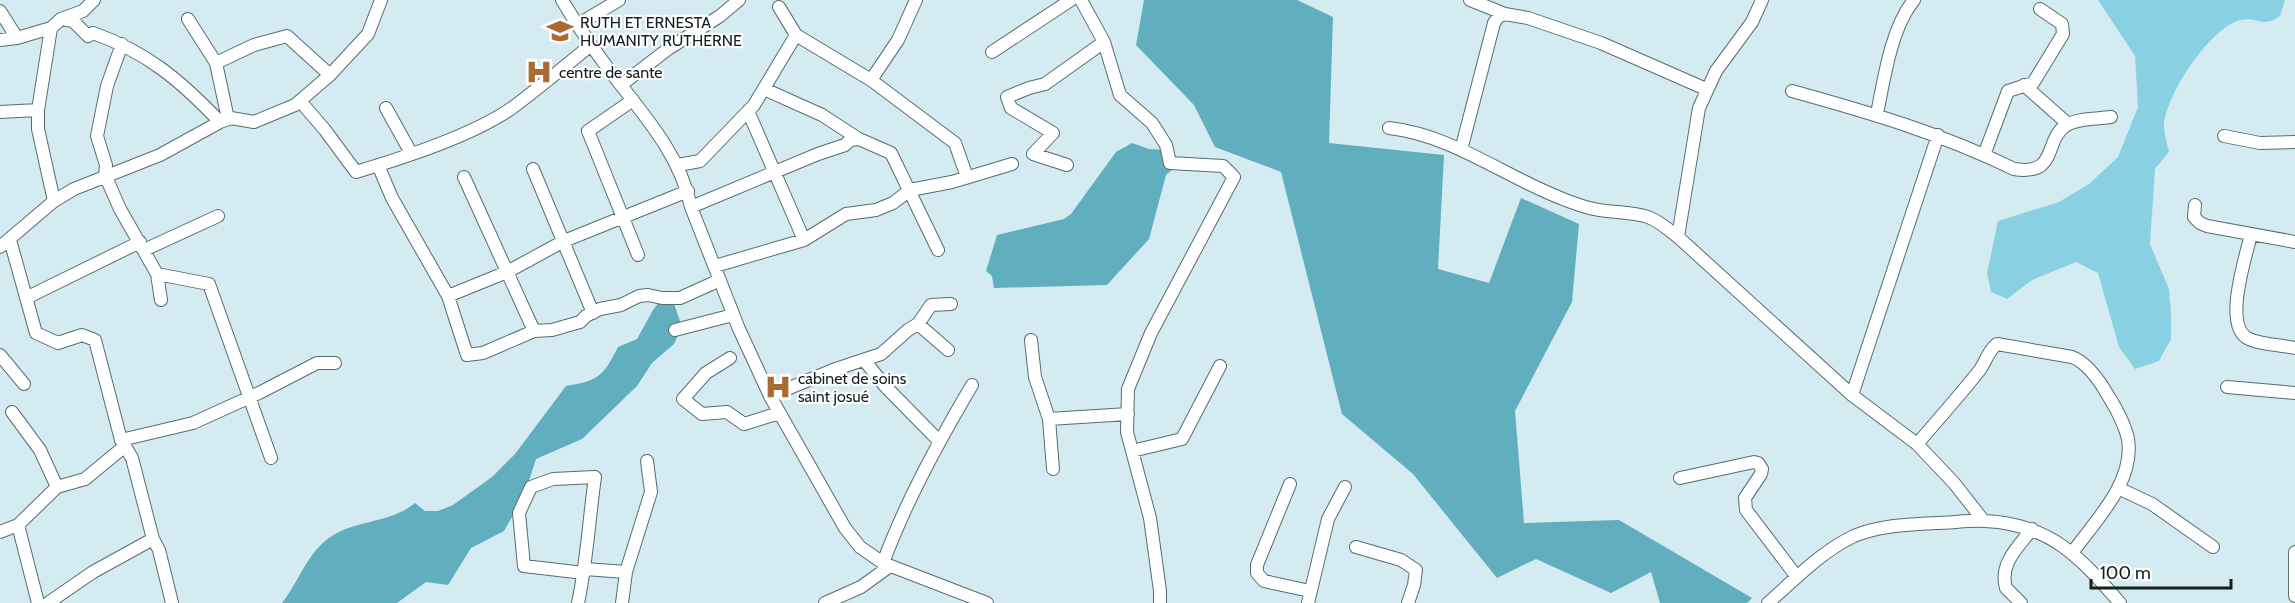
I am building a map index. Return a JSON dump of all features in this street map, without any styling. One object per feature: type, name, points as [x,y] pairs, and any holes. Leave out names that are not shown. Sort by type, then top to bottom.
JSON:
[{"type":"street","points":[[0,40],[17,38],[51,28],[61,18],[83,11],[94,0]]},
{"type":"street","points":[[172,603],[159,550],[153,539],[132,458],[123,443],[95,340],[82,335],[58,343],[36,333],[26,298],[5,244],[54,201],[105,175],[160,154],[224,120],[254,122],[300,102],[330,75],[368,34],[381,0]]},
{"type":"street","points":[[562,0],[591,45],[678,165],[688,191],[691,207],[720,280],[770,396],[845,528],[860,548],[886,565],[962,599],[987,603]]},
{"type":"street","points":[[577,25],[619,0]]},
{"type":"street","points":[[621,85],[668,49],[720,16],[739,0]]},
{"type":"street","points":[[871,80],[898,40],[916,0]]},
{"type":"street","points":[[992,52],[1071,0]]},
{"type":"street","points":[[1081,0],[1104,42],[1120,95],[1152,123],[1166,145],[1170,163],[1222,166],[1234,177],[1151,333],[1128,389],[1127,432],[1150,518],[1160,603]]},
{"type":"street","points":[[1470,0],[1505,14],[1528,18],[1601,43],[1706,89]]},
{"type":"street","points":[[1678,237],[1699,108],[1706,89],[1726,55],[1756,16],[1762,0]]},
{"type":"street","points":[[1876,114],[1899,28],[1914,0]]},
{"type":"street","points":[[779,7],[796,34],[871,80],[955,142],[967,177]]},
{"type":"street","points":[[1984,155],[2008,91],[2033,84],[2064,30],[2062,24],[2040,9]]},
{"type":"street","points":[[0,11],[17,38]]},
{"type":"street","points":[[1461,150],[1494,23],[1498,17],[1505,14]]},
{"type":"street","points":[[61,18],[73,21],[88,36],[93,33],[122,44],[164,70],[224,120]]},
{"type":"street","points":[[188,19],[216,63],[224,120]]},
{"type":"street","points":[[51,28],[38,110],[39,138],[54,201]]},
{"type":"street","points":[[678,165],[699,161],[716,147],[724,134],[748,111],[764,89],[796,34]]},
{"type":"street","points":[[216,63],[254,45],[287,36],[330,75]]},
{"type":"street","points":[[1067,165],[1033,154],[1053,133],[1011,108],[1007,97],[1045,84],[1104,42]]},
{"type":"street","points":[[122,44],[107,86],[97,136],[106,165],[105,175],[120,208],[157,274],[161,300]]},
{"type":"street","points":[[300,102],[326,130],[349,166],[356,172],[461,135],[512,108],[591,45]]},
{"type":"street","points":[[2024,85],[2068,124]]},
{"type":"street","points":[[764,89],[822,115],[859,139],[891,153],[938,250]]},
{"type":"street","points":[[1792,91],[1876,114],[1938,135],[2014,170],[2025,171],[2034,169],[2044,162],[2059,133],[2068,124],[2111,117]]},
{"type":"street","points":[[633,100],[588,131],[638,255]]},
{"type":"street","points":[[386,108],[411,153]]},
{"type":"street","points":[[0,112],[38,110]]},
{"type":"street","points":[[748,111],[804,240]]},
{"type":"street","points":[[1389,128],[1415,133],[1461,150],[1554,196],[1593,209],[1650,218],[1678,237],[1852,395],[1917,444],[1954,483],[1983,520]]},
{"type":"street","points":[[1852,395],[1938,135]]},
{"type":"street","points":[[2224,136],[2260,143],[2295,142]]},
{"type":"street","points":[[691,207],[859,139]]},
{"type":"street","points":[[715,266],[804,240],[846,214],[876,210],[893,203],[910,190],[1012,164]]},
{"type":"street","points":[[378,165],[392,198],[448,296],[467,355],[483,353],[534,331],[552,330],[580,322],[600,309],[621,305],[639,296],[680,298],[720,280]]},
{"type":"street","points":[[533,169],[593,313]]},
{"type":"street","points":[[464,177],[534,331]]},
{"type":"street","points":[[448,296],[507,272],[564,240],[688,191]]},
{"type":"street","points":[[2195,205],[2194,217],[2200,223],[2295,242]]},
{"type":"street","points":[[26,298],[142,246],[218,216]]},
{"type":"street","points":[[2251,234],[2236,302],[2236,321],[2239,331],[2251,340],[2295,348]]},
{"type":"street","points":[[157,274],[209,284],[271,458]]},
{"type":"street","points":[[770,396],[833,370],[881,354],[918,324],[931,304],[951,304]]},
{"type":"street","points":[[675,330],[734,315]]},
{"type":"street","points":[[918,324],[948,350]]},
{"type":"street","points":[[1030,340],[1035,377],[1049,419],[1053,470]]},
{"type":"street","points":[[1917,444],[1982,368],[1991,349],[1997,344],[2078,360],[2101,382],[2118,412],[2128,440],[2124,476],[2072,553]]},
{"type":"street","points":[[0,355],[24,384]]},
{"type":"street","points":[[730,358],[706,373],[683,399],[702,414],[727,412],[744,424],[779,413]]},
{"type":"street","points":[[864,360],[885,386],[939,441]]},
{"type":"street","points":[[0,532],[18,525],[57,487],[85,479],[123,443],[193,423],[317,363],[335,363]]},
{"type":"street","points":[[1132,452],[1182,439],[1220,366]]},
{"type":"street","points":[[825,603],[861,587],[886,565],[911,496],[930,463],[939,441],[972,385]]},
{"type":"street","points":[[2227,387],[2295,393]]},
{"type":"street","points":[[12,412],[40,450],[57,487]]},
{"type":"street","points":[[1049,419],[1128,414]]},
{"type":"street","points":[[622,603],[626,572],[651,492],[647,461]]},
{"type":"street","points":[[1680,478],[1758,463],[1762,469],[1761,474],[1745,498],[1746,510],[1797,577]]},
{"type":"street","points":[[578,603],[585,571],[595,477],[553,479],[531,487],[519,513],[524,566],[585,571],[626,572]]},
{"type":"street","points":[[1290,484],[1257,565],[1257,573],[1264,581],[1309,597],[1328,519],[1346,487]]},
{"type":"street","points":[[2118,488],[2152,504],[2213,547]]},
{"type":"street","points":[[1768,603],[1797,577],[1854,536],[1875,529],[1901,525],[1983,520],[2018,525],[2047,535],[2072,553],[2120,603]]},
{"type":"street","points":[[18,525],[38,603]]},
{"type":"street","points":[[2013,600],[2004,582],[2006,564],[2032,529]]},
{"type":"street","points":[[48,603],[93,572],[153,539]]},
{"type":"street","points":[[1356,547],[1401,560],[1416,570],[1408,603]]},
{"type":"street","points":[[2295,552],[2295,596]]},
{"type":"shaded area","points":[[1144,0],[1297,0],[1333,17],[1329,143],[1444,155],[1438,269],[1489,283],[1521,198],[1579,224],[1572,302],[1515,411],[1524,523],[1619,520],[1752,598],[1747,603],[1660,603],[1651,572],[1611,593],[1536,559],[1497,578],[1413,474],[1342,414],[1281,172],[1215,147],[1194,105],[1136,45]]},
{"type":"shaded area","points":[[2098,0],[2285,0],[2280,16],[2274,20],[2264,22],[2241,20],[2229,25],[2216,35],[2192,64],[2173,97],[2164,125],[2169,152],[2155,169],[2150,244],[2169,289],[2171,339],[2159,361],[2135,369],[2119,347],[2098,273],[2076,262],[2032,280],[2007,299],[1991,292],[1987,273],[1998,221],[2059,202],[2089,184],[2118,157],[2138,107],[2135,56]]},
{"type":"shaded area","points":[[1132,143],[1149,149],[1168,150],[1180,163],[1166,175],[1149,239],[1107,285],[994,288],[992,276],[986,271],[997,235],[1064,219],[1071,214],[1116,152]]},
{"type":"shaded area","points":[[662,298],[672,298],[682,327],[674,344],[652,363],[637,386],[582,439],[536,459],[524,496],[504,531],[471,548],[448,585],[426,582],[397,603],[282,603],[312,555],[327,539],[337,533],[397,514],[415,503],[425,511],[438,511],[453,505],[492,477],[515,454],[566,386],[586,382],[599,376],[618,347],[637,339]]},
{"type":"place","name":"RUTH ET ERNESTA HUMANITY RUTHERNE","points":[[560,31]]},
{"type":"place","name":"centre de sante","points":[[539,72]]},
{"type":"place","name":"cabinet de soins saint josué","points":[[778,387]]}]
